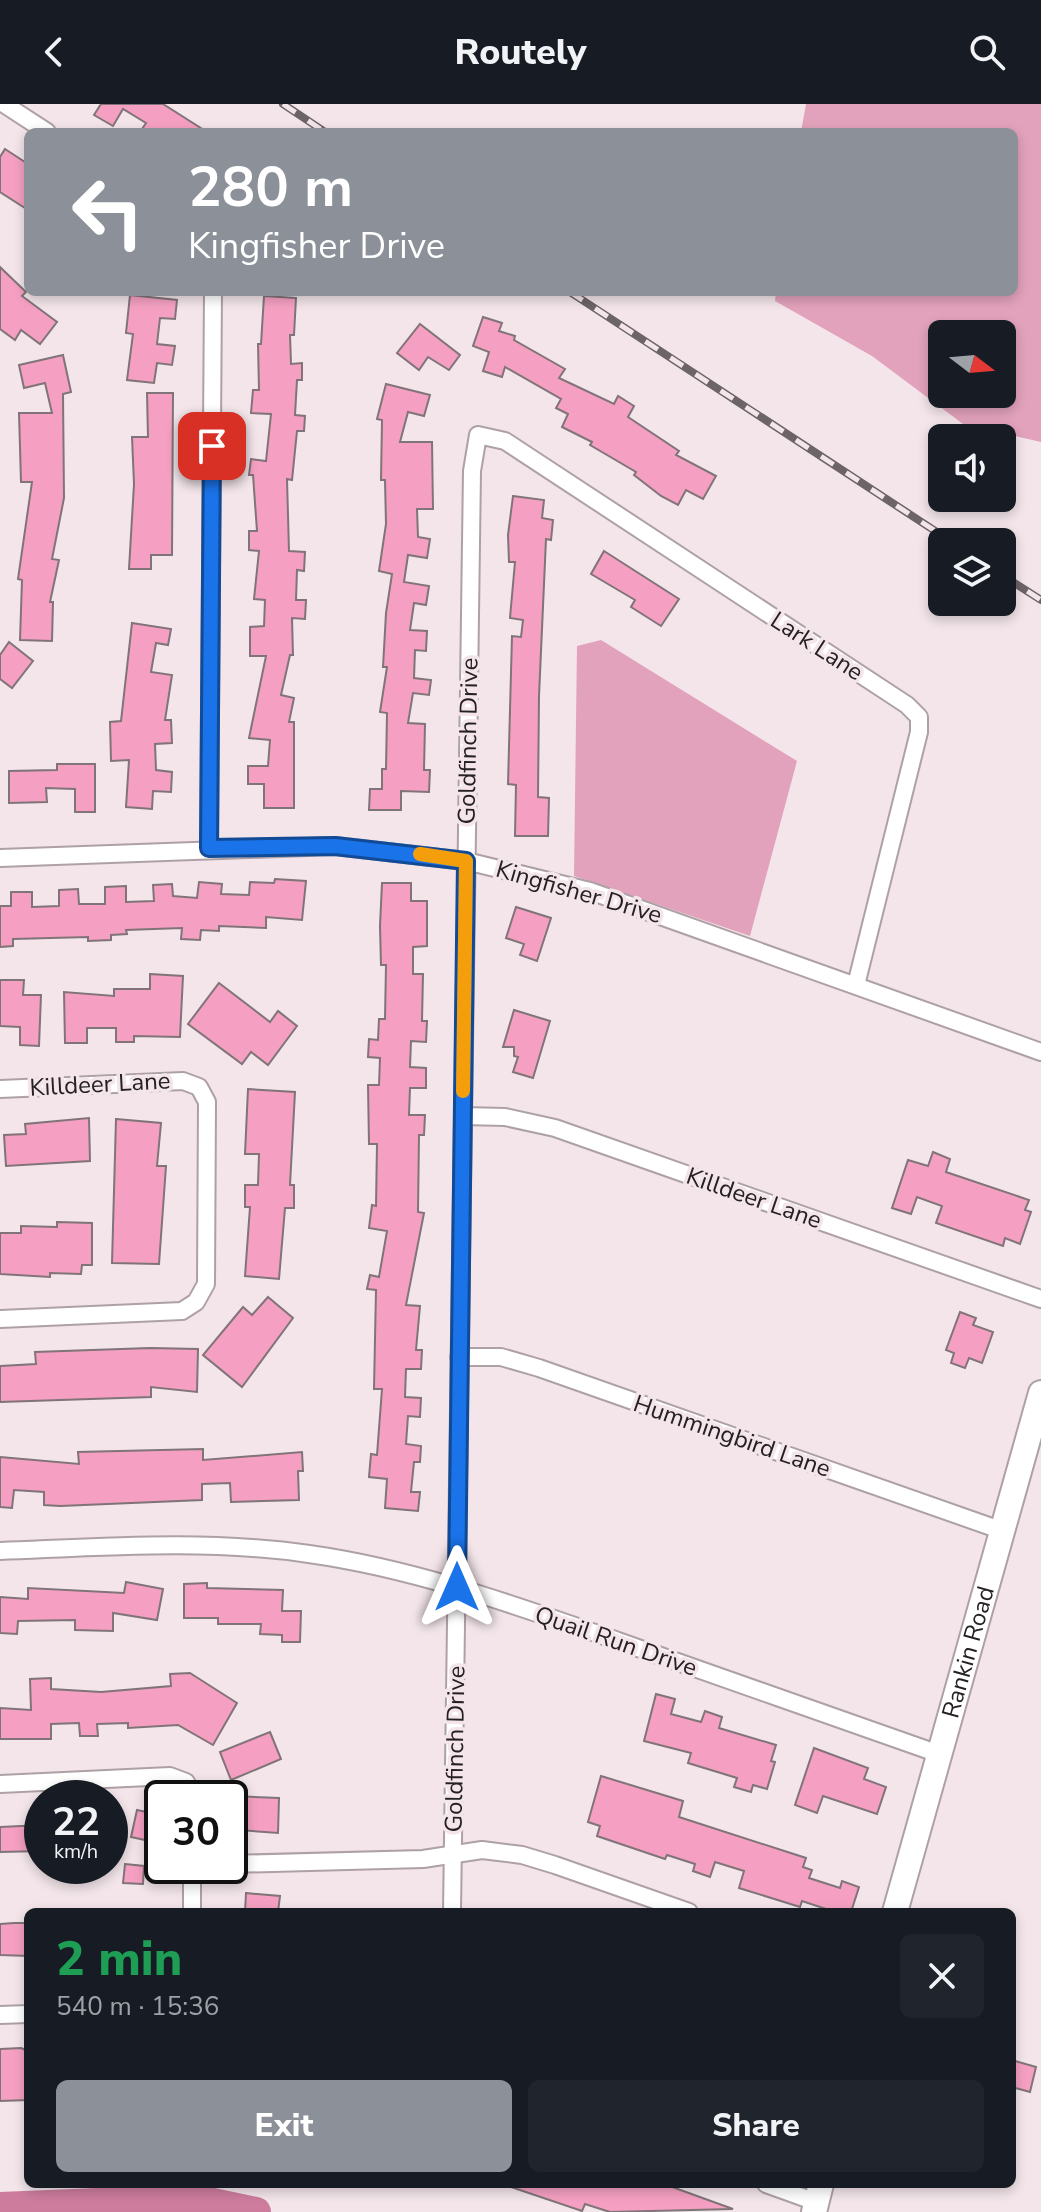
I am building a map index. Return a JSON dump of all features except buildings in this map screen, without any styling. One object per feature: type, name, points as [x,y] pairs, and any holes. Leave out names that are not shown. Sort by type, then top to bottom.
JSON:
[{"type":"street","points":[[4,104],[41,128]]},
{"type":"street","points":[[209,848],[213,296]]},
{"type":"street","name":"Goldfinch Drive","points":[[452,1908],[472,471],[478,435]]},
{"type":"street","name":"Lark Lane","points":[[478,435],[505,441],[907,705],[919,717],[919,732],[856,985]]},
{"type":"street","name":"Kingfisher Drive","points":[[0,858],[209,848],[335,846],[466,861],[590,891],[1041,1052]]},
{"type":"street","name":"Killdeer Lane","points":[[0,1089],[183,1081],[199,1087],[207,1102],[206,1284],[196,1302],[182,1311],[0,1319]]},
{"type":"street","name":"Killdeer Lane","points":[[463,1116],[505,1117],[555,1128],[1041,1299]]},
{"type":"street","name":"Hummingbird Lane","points":[[459,1357],[501,1357],[539,1368],[1003,1531]]},
{"type":"street","name":"Rankin Road","points":[[896,1908],[1041,1393]]},
{"type":"street","name":"Quail Run Drive","points":[[0,1551],[141,1545],[236,1546],[310,1554],[457,1587],[939,1754]]},
{"type":"street","points":[[0,1784],[170,1776],[181,1780]]},
{"type":"street","points":[[248,1864],[423,1859],[482,1850],[522,1855],[677,1908]]},
{"type":"street","points":[[192,1884],[192,1908]]},
{"type":"street","points":[[0,2015],[24,2014]]},
{"type":"street","points":[[780,2188],[817,2199]]},
{"type":"shaded area","points":[[806,104],[1041,104],[1041,442],[1016,436],[1016,424],[963,424],[942,408],[1016,408],[1016,320],[928,320],[928,398],[872,356],[775,301],[776,296],[1018,296],[1018,128],[802,128]]},
{"type":"shaded area","points":[[601,640],[797,761],[750,936],[574,876],[577,646]]},
{"type":"waterway","points":[[0,2207],[194,2199],[256,2212]]},
{"type":"railway","points":[[283,104],[319,128]]},
{"type":"railway","points":[[576,296],[931,528]]},
{"type":"railway","points":[[1016,584],[1041,600]]},
{"type":"slow traffic","points":[[420,854],[466,861],[463,1091]]},
{"type":"route","points":[[212,446],[209,848],[335,846],[466,861],[457,1587]]}]
